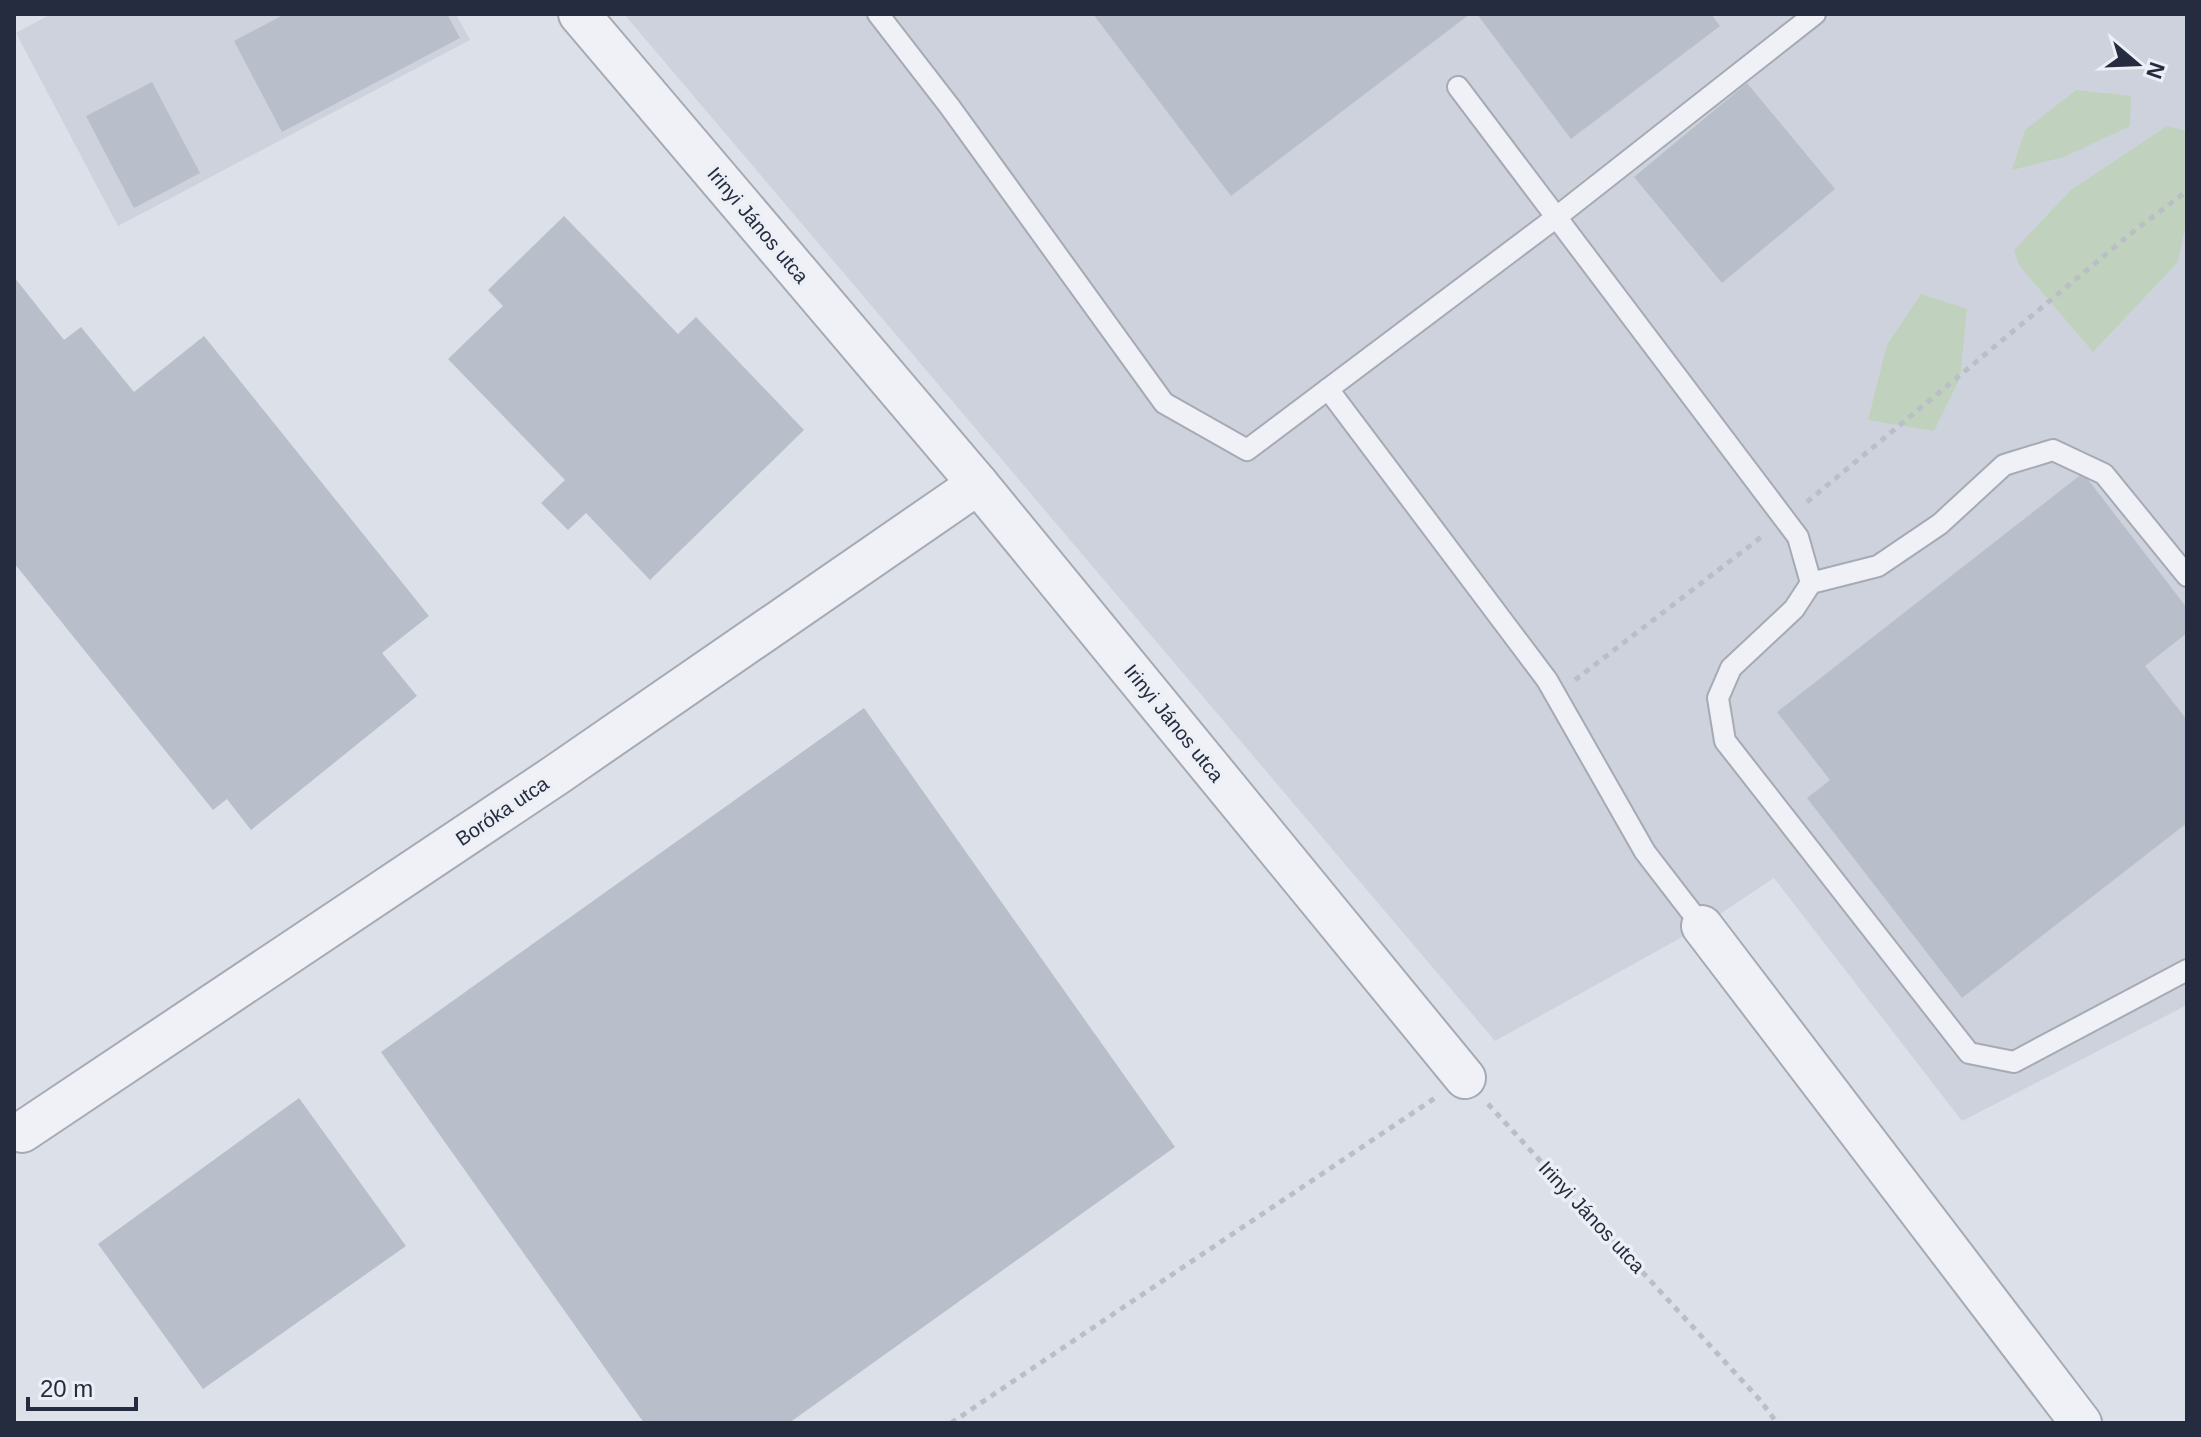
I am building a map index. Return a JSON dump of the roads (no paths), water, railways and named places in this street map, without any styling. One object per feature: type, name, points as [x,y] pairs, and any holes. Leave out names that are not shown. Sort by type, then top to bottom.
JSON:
[{"type":"street","name":"Irinyi János utca","points":[[579,14],[978,484],[1465,1078]]},
{"type":"street","name":"Boróka utca","points":[[22,1132],[556,775],[978,484]]},
{"type":"street","points":[[1702,926],[2081,1423]]},
{"type":"lane","points":[[878,14],[950,107],[1164,403],[1247,450],[1554,219],[1815,14]]},
{"type":"lane","points":[[1458,87],[1554,219],[1798,537],[1811,583]]},
{"type":"lane","points":[[1328,389],[1556,695],[1645,852],[1702,926]]},
{"type":"lane","points":[[2187,576],[2104,474],[2053,450],[2004,465],[1940,524],[1878,566],[1811,583],[1794,609],[1731,668],[1718,698],[1725,741],[1969,1053],[2014,1062],[2187,970]]}]
